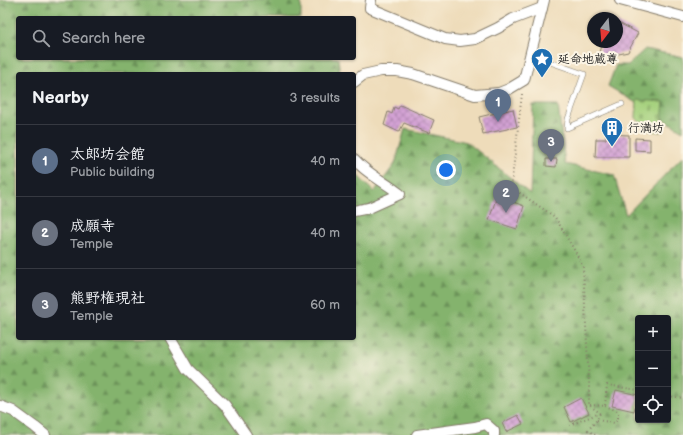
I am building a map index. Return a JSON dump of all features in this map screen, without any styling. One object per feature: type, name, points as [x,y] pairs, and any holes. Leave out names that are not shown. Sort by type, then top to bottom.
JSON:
[{"type":"street","points":[[371,0],[370,8],[445,39],[460,41],[475,39],[543,4]]},
{"type":"street","points":[[620,0],[683,17]]},
{"type":"street","points":[[356,81],[364,75],[381,71],[398,71],[413,74],[475,95],[499,94],[524,80],[543,4]]},
{"type":"street","points":[[356,161],[362,167],[400,194],[370,208],[356,211]]},
{"type":"street","points":[[171,340],[188,369],[224,405],[246,435]]},
{"type":"street","points":[[0,406],[13,411],[45,435]]},
{"type":"street","points":[[417,435],[475,427],[486,424],[494,431],[494,435]]},
{"type":"lane","points":[[530,56],[584,74],[568,119],[567,128],[622,104]]},
{"type":"path","points":[[524,80],[511,187],[555,217],[584,267],[589,404]]},
{"type":"path","points":[[605,406],[607,385],[635,390]]},
{"type":"path","points":[[671,396],[683,398]]},
{"type":"path","points":[[589,404],[605,406],[618,411],[618,418],[615,423],[597,420]]},
{"type":"path","points":[[589,404],[600,413]]},
{"type":"path","points":[[595,435],[588,430],[597,420],[600,413]]},
{"type":"path","points":[[567,426],[600,413]]},
{"type":"green space","points":[[0,0],[301,0],[301,16],[16,16],[16,60],[338,60],[340,72],[16,72],[16,340],[356,340],[356,174],[374,192],[395,164],[405,129],[467,142],[530,194],[533,105],[558,105],[565,164],[614,175],[626,215],[683,156],[683,435],[0,435]]},
{"type":"green space","points":[[645,49],[683,57],[683,131],[608,86],[616,65],[628,65]]},
{"type":"green space","points":[[637,100],[664,102],[661,132],[647,130],[647,123],[641,123],[636,118]]},
{"type":"building","points":[[623,25],[638,33],[628,52],[598,56],[600,48],[623,48]]},
{"type":"building","points":[[400,105],[434,120],[429,133],[404,123],[399,132],[384,125],[388,112],[392,114],[394,107],[398,109]]},
{"type":"building","points":[[513,109],[517,127],[483,134],[479,117]]},
{"type":"building","name":"行満坊","points":[[606,134],[629,135],[629,157],[595,157],[596,139],[606,139]]},
{"type":"building","points":[[635,138],[650,139],[650,151],[635,150]]},
{"type":"building","points":[[546,159],[557,159],[556,167],[546,166]]},
{"type":"building","points":[[497,196],[524,206],[517,229],[489,220]]},
{"type":"building","points":[[616,390],[635,394],[634,411],[612,406]]},
{"type":"building","points":[[581,398],[589,413],[571,422],[564,407]]},
{"type":"building","points":[[518,415],[523,424],[506,432],[502,423]]},
{"type":"place","name":"延命地蔵尊","points":[[542,78]]},
{"type":"place","name":"太郎坊会館","points":[[498,122]]},
{"type":"place","name":"行満坊","points":[[612,148]]},
{"type":"place","name":"熊野権現社","points":[[551,162]]},
{"type":"place","name":"成願寺","points":[[506,213]]}]
